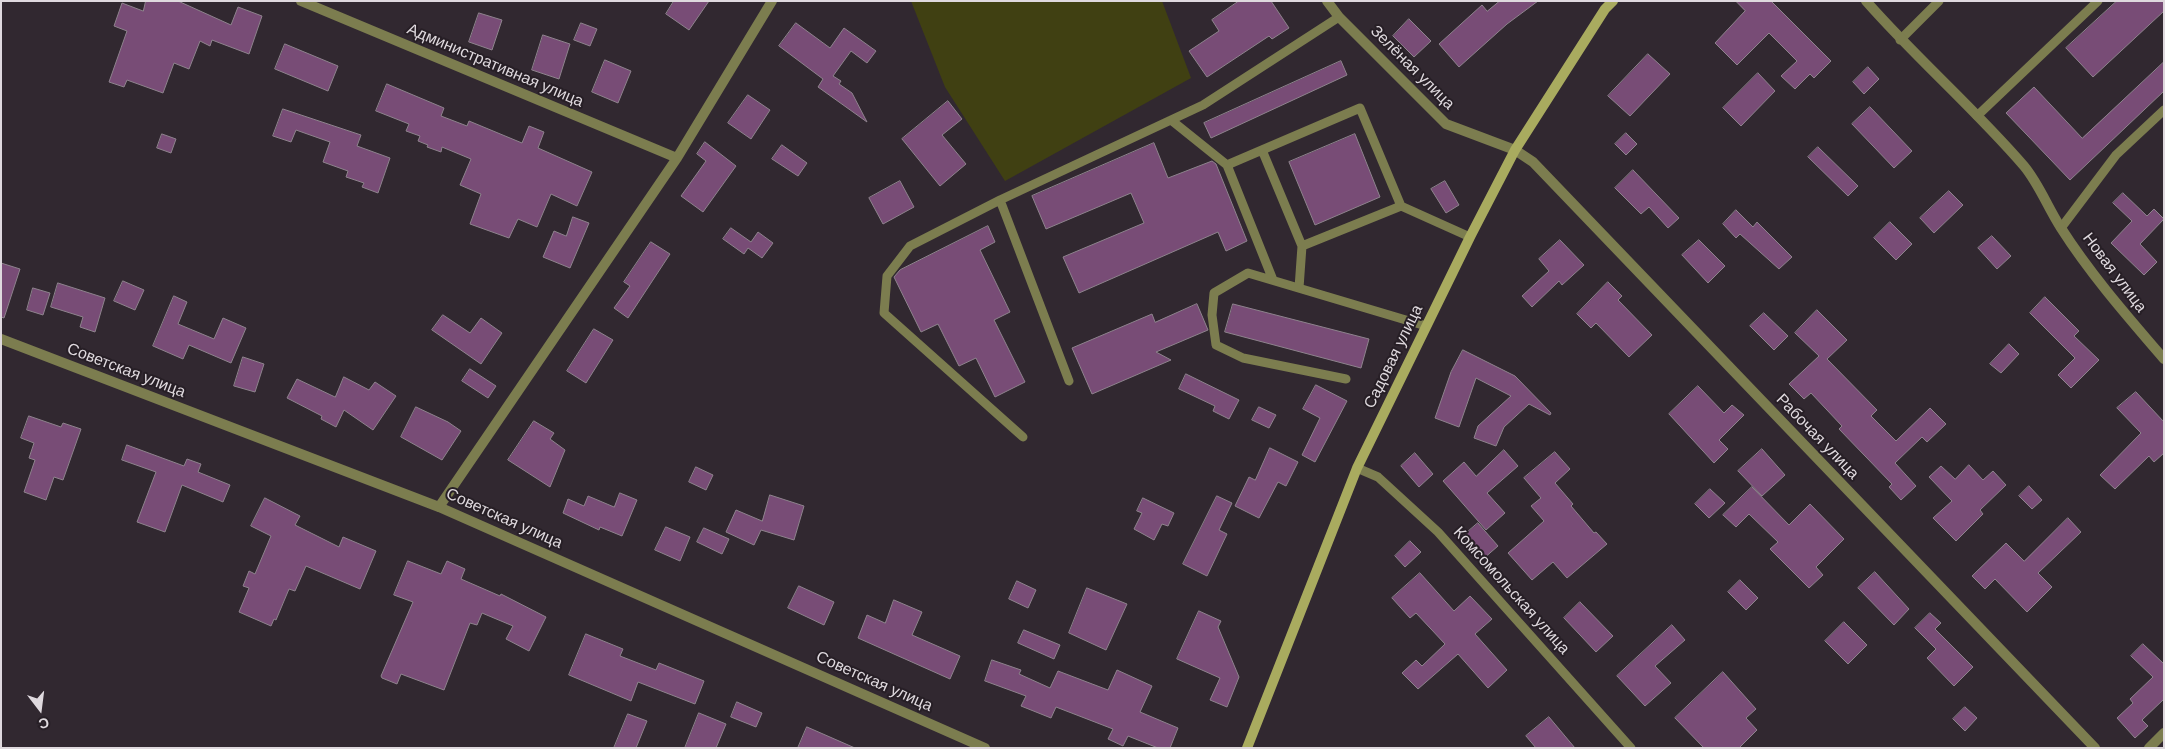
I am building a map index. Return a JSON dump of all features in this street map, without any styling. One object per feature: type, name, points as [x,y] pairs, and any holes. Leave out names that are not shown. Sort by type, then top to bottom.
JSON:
[{"type":"street","name":"Административная улица","points":[[301,1],[677,158]]},
{"type":"street","points":[[439,507],[677,158],[772,1]]},
{"type":"street","name":"Зелёная улица","points":[[1327,1],[1339,17],[1446,124],[1515,150]]},
{"type":"street","name":"Садовая улица","points":[[1247,748],[1357,468],[1470,236],[1515,150],[1605,9],[1613,1]]},
{"type":"street","name":"Новая улица","points":[[1866,1],[1900,40],[1977,116],[2025,168],[2061,228],[2113,300],[2164,359]]},
{"type":"street","name":"Рабочая улица","points":[[1515,150],[1533,162],[2095,748]]},
{"type":"street","name":"Советская улица","points":[[1,339],[439,507],[986,748]]},
{"type":"street","points":[[2149,748],[2164,734]]},
{"type":"lane","points":[[1900,40],[1940,1]]},
{"type":"lane","points":[[1977,116],[2098,1]]},
{"type":"lane","points":[[1023,437],[884,313],[886,276],[910,246],[1000,200],[1203,105],[1339,17]]},
{"type":"lane","points":[[1227,165],[1360,108],[1402,206],[1470,236]]},
{"type":"lane","points":[[2061,228],[2116,155],[2164,110]]},
{"type":"lane","points":[[1171,120],[1227,165],[1272,280]]},
{"type":"lane","points":[[1262,150],[1302,246],[1300,288]]},
{"type":"lane","points":[[1000,200],[1069,381]]},
{"type":"lane","points":[[1302,246],[1402,206]]},
{"type":"lane","points":[[1346,379],[1243,358],[1216,345],[1212,316],[1214,293],[1248,273],[1426,326]]},
{"type":"lane","name":"Комсомольская улица","points":[[1357,468],[1378,477],[1438,532],[1631,748]]},
{"type":"shaded area","points":[[911,1],[1162,1],[1191,78],[1005,181],[945,87]]},
{"type":"building","points":[[146,1],[178,1],[231,25],[238,7],[262,16],[249,54],[212,40],[210,46],[200,41],[189,69],[174,63],[163,93],[127,80],[124,87],[109,82],[127,31],[114,26],[122,3],[143,11]]},
{"type":"building","points":[[674,1],[709,1],[689,30],[666,14]]},
{"type":"building","points":[[1239,1],[1271,1],[1289,28],[1272,39],[1269,36],[1207,77],[1189,51],[1219,31],[1212,20]]},
{"type":"building","points":[[1500,1],[1538,1],[1507,24],[1459,67],[1439,44],[1482,5],[1487,11]]},
{"type":"building","points":[[1736,1],[1771,1],[1831,61],[1814,78],[1810,74],[1795,89],[1781,76],[1797,61],[1769,33],[1737,65],[1715,43],[1745,11]]},
{"type":"building","points":[[2117,1],[2164,1],[2164,11],[2093,77],[2066,48]]},
{"type":"building","points":[[479,13],[502,20],[492,50],[469,42]]},
{"type":"building","points":[[1409,19],[1431,41],[1414,57],[1393,36]]},
{"type":"building","points":[[581,23],[597,29],[590,46],[574,40]]},
{"type":"building","points":[[796,23],[830,48],[844,28],[876,51],[867,63],[851,51],[833,76],[841,81],[839,84],[852,93],[867,122],[818,87],[823,79],[779,46]]},
{"type":"building","points":[[543,35],[570,44],[559,79],[532,70]]},
{"type":"building","points":[[285,44],[338,66],[328,91],[275,69]]},
{"type":"building","points":[[1648,54],[1670,74],[1630,116],[1608,96]]},
{"type":"building","points":[[605,60],[631,71],[618,103],[592,92]]},
{"type":"building","points":[[1341,61],[1347,75],[1211,138],[1204,123]]},
{"type":"building","points":[[2164,62],[2164,91],[2070,180],[2006,113],[2034,87],[2082,138]]},
{"type":"building","points":[[1868,67],[1879,79],[1864,94],[1853,82]]},
{"type":"building","points":[[1758,73],[1775,91],[1741,126],[1723,108]]},
{"type":"building","points":[[387,84],[444,108],[441,116],[467,126],[469,121],[522,143],[529,126],[544,132],[538,148],[592,172],[577,206],[551,194],[537,227],[518,219],[509,238],[470,224],[481,194],[460,185],[471,159],[442,147],[441,152],[427,147],[428,145],[418,141],[420,136],[406,131],[409,124],[376,111]]},
{"type":"building","points":[[748,95],[770,110],[751,139],[728,123]]},
{"type":"building","points":[[948,101],[962,119],[942,135],[966,164],[940,186],[902,139]]},
{"type":"building","points":[[1870,107],[1912,151],[1894,168],[1852,124]]},
{"type":"building","points":[[283,109],[361,135],[357,146],[390,158],[378,193],[362,187],[364,183],[346,177],[348,171],[323,162],[330,142],[296,130],[291,142],[273,136]]},
{"type":"building","points":[[1626,133],[1637,144],[1626,155],[1615,144]]},
{"type":"building","points":[[162,134],[176,139],[171,153],[157,148]]},
{"type":"building","points":[[1355,134],[1380,197],[1315,225],[1289,162]]},
{"type":"building","points":[[705,142],[736,166],[703,212],[681,196],[706,161],[697,154]]},
{"type":"building","points":[[1154,143],[1168,178],[1212,161],[1216,164],[1247,241],[1226,251],[1218,232],[1079,293],[1063,257],[1144,223],[1131,193],[1046,229],[1032,196]]},
{"type":"building","points":[[782,145],[807,163],[798,176],[772,159]]},
{"type":"building","points":[[1818,147],[1858,186],[1848,196],[1808,157]]},
{"type":"building","points":[[1633,170],[1679,218],[1668,228],[1649,207],[1641,214],[1615,188]]},
{"type":"building","points":[[900,181],[914,207],[883,224],[869,198]]},
{"type":"building","points":[[1445,181],[1459,205],[1446,213],[1431,189]]},
{"type":"building","points":[[1949,191],[1963,205],[1934,233],[1920,218]]},
{"type":"building","points":[[2123,193],[2147,216],[2154,209],[2164,219],[2140,244],[2157,262],[2144,275],[2111,243],[2132,221],[2113,203]]},
{"type":"building","points":[[1736,210],[1753,227],[1757,222],[1792,257],[1779,269],[1740,234],[1736,238],[1723,224]]},
{"type":"building","points":[[573,217],[589,223],[570,268],[543,257],[554,231],[566,236]]},
{"type":"building","points":[[1890,222],[1912,244],[1896,260],[1874,238]]},
{"type":"building","points":[[988,226],[995,242],[980,250],[1010,312],[994,320],[1025,382],[995,397],[976,358],[959,366],[938,324],[921,332],[894,277],[900,270]]},
{"type":"building","points":[[731,228],[751,242],[758,232],[773,243],[762,258],[748,248],[744,254],[723,239]]},
{"type":"building","points":[[1992,236],[2011,256],[1997,269],[1978,248]]},
{"type":"building","points":[[1560,240],[1584,265],[1562,285],[1559,281],[1532,307],[1522,296],[1549,271],[1539,259]]},
{"type":"building","points":[[1699,240],[1725,266],[1708,283],[1682,255]]},
{"type":"building","points":[[651,242],[670,254],[628,318],[614,308],[630,286],[624,282]]},
{"type":"building","points":[[1,263],[20,269],[4,318],[1,317]]},
{"type":"building","points":[[123,281],[144,290],[135,310],[114,301]]},
{"type":"building","points":[[1608,282],[1622,296],[1618,300],[1652,335],[1629,357],[1596,323],[1591,328],[1577,314]]},
{"type":"building","points":[[58,283],[105,298],[95,332],[80,327],[83,317],[51,307]]},
{"type":"building","points":[[33,288],[50,293],[43,315],[27,310]]},
{"type":"building","points":[[174,296],[187,302],[178,324],[214,339],[223,318],[246,328],[231,363],[189,345],[183,359],[153,346]]},
{"type":"building","points":[[2045,297],[2079,331],[2074,336],[2099,360],[2071,388],[2058,375],[2075,358],[2030,313]]},
{"type":"building","points":[[1197,304],[1208,330],[1156,352],[1171,360],[1092,394],[1072,348],[1152,314],[1155,322]]},
{"type":"building","points":[[1233,304],[1369,339],[1361,368],[1225,332]]},
{"type":"building","points":[[1817,310],[1847,340],[1827,359],[1877,410],[1871,416],[1896,441],[1930,408],[1946,424],[1927,442],[1922,437],[1895,463],[1916,486],[1901,500],[1889,487],[1892,484],[1839,429],[1842,426],[1811,393],[1804,399],[1789,384],[1819,356],[1795,333]]},
{"type":"building","points":[[1764,313],[1788,336],[1774,350],[1750,326]]},
{"type":"building","points":[[443,315],[470,333],[481,318],[502,333],[481,364],[432,330]]},
{"type":"building","points":[[594,329],[613,340],[586,383],[567,371]]},
{"type":"building","points":[[2009,344],[2019,354],[2001,373],[1990,364]]},
{"type":"building","points":[[1463,350],[1515,376],[1551,413],[1550,415],[1529,404],[1504,427],[1496,446],[1474,438],[1478,426],[1511,396],[1476,378],[1459,427],[1435,418],[1451,372]]},
{"type":"building","points":[[243,357],[264,364],[255,392],[234,386]]},
{"type":"building","points":[[470,369],[496,386],[488,398],[462,381]]},
{"type":"building","points":[[1186,374],[1239,400],[1229,419],[1213,411],[1215,406],[1179,389]]},
{"type":"building","points":[[344,377],[369,390],[375,382],[396,396],[373,430],[344,410],[336,427],[321,419],[322,416],[287,398],[297,379],[335,397]]},
{"type":"building","points":[[1316,385],[1347,401],[1315,462],[1302,455],[1320,418],[1303,409]]},
{"type":"building","points":[[1698,386],[1724,413],[1732,405],[1744,415],[1719,440],[1728,449],[1714,463],[1669,414]]},
{"type":"building","points":[[2136,392],[2164,422],[2164,453],[2154,462],[2149,456],[2115,489],[2100,475],[2141,433],[2117,408]]},
{"type":"building","points":[[416,407],[448,422],[461,431],[442,460],[401,437]]},
{"type":"building","points":[[1259,407],[1276,415],[1269,428],[1252,420]]},
{"type":"building","points":[[29,416],[61,427],[63,423],[81,429],[63,480],[54,477],[46,500],[24,492],[35,460],[29,458],[34,443],[21,438]]},
{"type":"building","points":[[534,421],[554,433],[550,439],[565,450],[550,487],[508,460]]},
{"type":"building","points":[[127,445],[184,466],[187,459],[201,464],[198,472],[230,485],[223,502],[182,485],[165,532],[137,522],[156,472],[122,460]]},
{"type":"building","points":[[1270,448],[1298,462],[1286,486],[1278,482],[1259,518],[1235,506],[1249,477],[1255,480]]},
{"type":"building","points":[[1762,449],[1785,475],[1762,496],[1738,471]]},
{"type":"building","points":[[1504,450],[1518,466],[1487,493],[1505,513],[1486,530],[1443,481],[1464,462],[1476,476]]},
{"type":"building","points":[[1555,452],[1570,469],[1555,483],[1573,504],[1571,506],[1594,533],[1596,532],[1607,544],[1567,578],[1553,562],[1532,580],[1508,553],[1544,521],[1531,506],[1541,498],[1524,478]]},
{"type":"building","points":[[1415,453],[1433,474],[1419,487],[1401,466]]},
{"type":"building","points":[[1969,465],[1983,480],[1993,471],[2006,485],[1980,510],[1983,514],[1956,541],[1933,518],[1952,501],[1929,477],[1941,466],[1955,479]]},
{"type":"building","points":[[696,467],[713,475],[706,490],[689,482]]},
{"type":"building","points":[[2029,486],[2042,500],[2032,509],[2019,496]]},
{"type":"building","points":[[1752,487],[1789,525],[1810,504],[1844,539],[1816,567],[1823,575],[1809,588],[1770,549],[1778,542],[1749,514],[1736,527],[1723,515]]},
{"type":"building","points":[[1710,489],[1725,503],[1709,518],[1695,504]]},
{"type":"building","points":[[620,493],[637,500],[622,536],[600,527],[599,530],[563,513],[568,499],[584,506],[588,496],[614,507]]},
{"type":"building","points":[[770,495],[804,506],[794,540],[761,530],[754,545],[726,532],[736,510],[762,521]]},
{"type":"building","points":[[1217,496],[1232,503],[1219,530],[1227,534],[1207,576],[1183,564]]},
{"type":"building","points":[[265,498],[300,516],[295,525],[339,547],[343,537],[376,551],[360,589],[306,566],[295,591],[289,589],[276,620],[274,619],[271,626],[239,612],[249,588],[243,586],[249,571],[255,574],[271,536],[251,526]]},
{"type":"building","points":[[1143,498],[1174,513],[1168,526],[1162,524],[1154,540],[1134,529],[1142,513],[1137,511]]},
{"type":"building","points":[[2068,518],[2081,532],[2038,573],[2052,587],[2027,612],[1995,579],[1985,589],[1972,576],[2006,543],[2024,561]]},
{"type":"building","points":[[1478,523],[1498,546],[1483,559],[1463,536]]},
{"type":"building","points":[[666,527],[690,537],[680,561],[655,550]]},
{"type":"building","points":[[704,528],[729,539],[722,554],[697,542]]},
{"type":"building","points":[[1410,541],[1421,552],[1405,567],[1395,556]]},
{"type":"building","points":[[408,561],[441,574],[447,561],[465,569],[461,579],[500,596],[501,594],[546,617],[529,651],[506,639],[513,626],[482,613],[477,625],[470,623],[444,690],[401,674],[397,684],[382,678],[381,676],[413,602],[394,595]]},
{"type":"building","points":[[1875,572],[1909,609],[1894,625],[1858,588]]},
{"type":"building","points":[[1420,573],[1454,611],[1470,596],[1492,619],[1475,634],[1507,670],[1488,688],[1458,654],[1418,689],[1402,673],[1416,660],[1422,666],[1445,644],[1416,613],[1410,618],[1392,598]]},
{"type":"building","points":[[1740,580],[1758,598],[1746,610],[1728,592]]},
{"type":"building","points":[[1017,581],[1036,590],[1028,608],[1009,599]]},
{"type":"building","points":[[799,586],[834,602],[824,625],[788,608]]},
{"type":"building","points":[[1087,588],[1127,604],[1106,650],[1069,633]]},
{"type":"building","points":[[894,600],[922,612],[912,635],[960,656],[950,679],[858,638],[867,615],[885,623]]},
{"type":"building","points":[[1580,602],[1613,636],[1596,652],[1564,618]]},
{"type":"building","points":[[1199,611],[1221,621],[1218,627],[1239,677],[1227,707],[1210,700],[1220,678],[1177,659]]},
{"type":"building","points":[[1930,613],[1941,623],[1935,629],[1973,667],[1954,686],[1927,658],[1936,649],[1915,628]]},
{"type":"building","points":[[1844,622],[1867,645],[1848,664],[1825,641]]},
{"type":"building","points":[[1672,625],[1685,640],[1655,666],[1671,683],[1645,706],[1617,676]]},
{"type":"building","points":[[1024,630],[1060,645],[1054,659],[1018,643]]},
{"type":"building","points":[[586,634],[623,649],[620,656],[656,670],[659,663],[704,681],[695,704],[638,682],[631,701],[569,675]]},
{"type":"building","points":[[2143,644],[2164,664],[2164,699],[2142,720],[2148,726],[2135,738],[2117,718],[2133,703],[2130,699],[2153,677],[2131,656]]},
{"type":"building","points":[[992,660],[1021,670],[1019,674],[1050,688],[1058,671],[1108,690],[1117,670],[1152,686],[1140,712],[1178,728],[1170,748],[1158,748],[1128,736],[1123,746],[1108,739],[1113,729],[1056,707],[1051,718],[1021,706],[1026,696],[985,681]]},
{"type":"building","points":[[1723,672],[1756,709],[1746,718],[1757,730],[1739,748],[1704,748],[1675,718]]},
{"type":"building","points":[[737,702],[762,713],[756,727],[731,717]]},
{"type":"building","points":[[1965,707],[1977,718],[1965,731],[1953,719]]},
{"type":"building","points":[[699,713],[726,724],[716,748],[685,748]]},
{"type":"building","points":[[628,714],[647,721],[636,748],[614,748]]},
{"type":"building","points":[[1549,717],[1575,748],[1536,748],[1526,736]]},
{"type":"building","points":[[807,727],[855,748],[798,748]]}]
